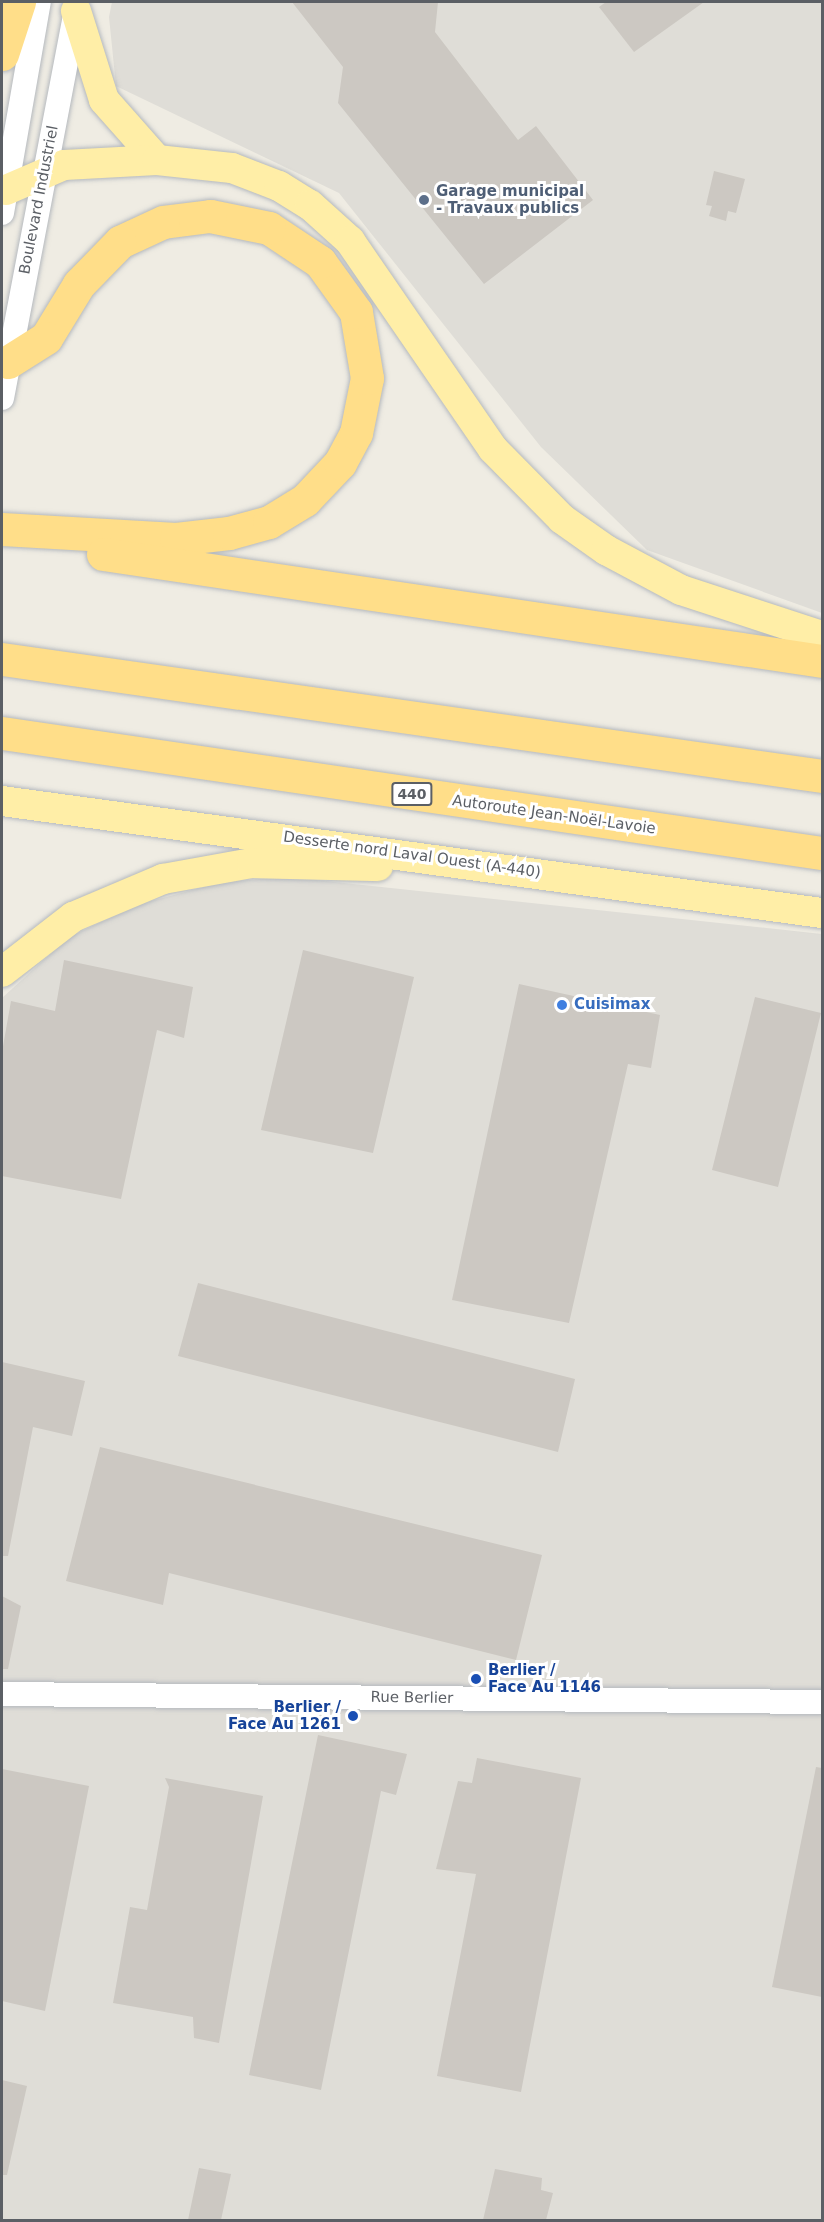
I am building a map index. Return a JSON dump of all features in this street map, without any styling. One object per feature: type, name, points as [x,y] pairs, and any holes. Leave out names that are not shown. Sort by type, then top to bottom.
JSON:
[{"type":"highway","points":[[2,54],[19,2]]},
{"type":"highway","points":[[3,534],[176,539],[229,533],[269,522],[305,501],[340,463],[359,423],[367,378],[356,312],[321,262],[269,228],[210,216],[163,222],[120,242],[79,284],[46,338],[8,362]]},
{"type":"highway","points":[[3,534],[822,661]]},
{"type":"highway","points":[[2,659],[822,776]]},
{"type":"highway","name":"Autoroute Jean-Noël-Lavoie","points":[[2,733],[822,853]]},
{"type":"highway","points":[[773,768],[822,768]]},
{"type":"main road","points":[[77,6],[104,100],[157,160]]},
{"type":"main road","points":[[4,202],[45,172],[78,164],[157,160],[248,173],[290,192],[328,220],[367,263],[493,449],[541,501],[583,535],[681,590],[822,636]]},
{"type":"main road","name":"Desserte nord Laval Ouest (A-440)","points":[[2,801],[822,913]]},
{"type":"main road","points":[[2,972],[40,940],[90,908],[147,883],[199,870],[264,863],[498,867]]},
{"type":"street","points":[[4,202],[39,2]]},
{"type":"street","name":"Boulevard Industriel","points":[[2,398],[77,6]]},
{"type":"street","name":"Rue Berlier","points":[[2,1694],[822,1702]]},
{"type":"shaded area","points":[[112,2],[822,2],[822,613],[647,550],[541,447],[339,193],[116,86],[109,17]]},
{"type":"shaded area","points":[[288,877],[822,934],[822,2220],[2,2220],[2,998],[69,937],[140,904],[223,882]]},
{"type":"building","points":[[292,2],[438,2],[435,32],[518,140],[536,126],[593,200],[484,284],[338,103],[343,67]]},
{"type":"building","points":[[606,2],[704,2],[634,52],[599,7]]},
{"type":"building","points":[[714,171],[745,179],[736,213],[728,211],[726,221],[709,216],[712,206],[706,205]]},
{"type":"building","points":[[303,950],[414,977],[373,1153],[261,1130]]},
{"type":"building","points":[[64,960],[193,987],[184,1038],[157,1030],[121,1199],[2,1176],[2,1052],[11,1001],[55,1011]]},
{"type":"building","points":[[519,984],[660,1015],[651,1068],[628,1064],[569,1323],[452,1300]]},
{"type":"building","points":[[755,997],[821,1013],[778,1187],[712,1170]]},
{"type":"building","points":[[198,1283],[575,1379],[558,1452],[178,1356]]},
{"type":"building","points":[[2,1362],[85,1381],[72,1436],[33,1427],[8,1556],[2,1556]]},
{"type":"building","points":[[100,1447],[542,1555],[516,1660],[169,1573],[163,1605],[66,1581]]},
{"type":"building","points":[[2,1596],[21,1606],[8,1669],[2,1669]]},
{"type":"building","points":[[318,1735],[407,1754],[396,1795],[381,1791],[321,2090],[249,2075]]},
{"type":"building","points":[[477,1758],[581,1778],[521,2092],[437,2076],[476,1874],[436,1869],[458,1781],[472,1783]]},
{"type":"building","points":[[816,1767],[822,1768],[822,1997],[772,1987]]},
{"type":"building","points":[[2,1769],[89,1786],[45,2011],[2,2001]]},
{"type":"building","points":[[165,1778],[263,1796],[219,2043],[194,2038],[193,2017],[113,2003],[130,1907],[147,1910],[169,1787]]},
{"type":"building","points":[[2,2080],[27,2086],[7,2175],[2,2175]]},
{"type":"building","points":[[199,2168],[231,2174],[221,2220],[188,2220]]},
{"type":"building","points":[[495,2169],[542,2178],[541,2190],[553,2193],[546,2220],[483,2220]]},
{"type":"place","name":"Garage municipal - Travaux publics","points":[[424,200]]},
{"type":"place","name":"Cuisimax","points":[[562,1005]]},
{"type":"place","name":"Berlier / Face Au 1146","points":[[476,1679]]},
{"type":"place","name":"Berlier / Face Au 1261","points":[[353,1716]]}]
